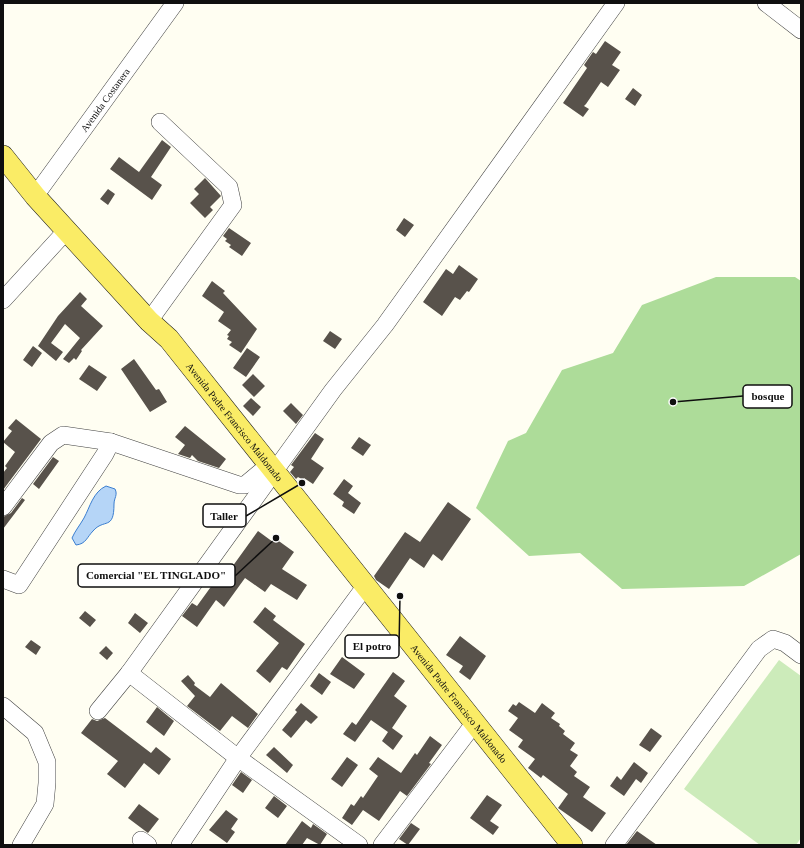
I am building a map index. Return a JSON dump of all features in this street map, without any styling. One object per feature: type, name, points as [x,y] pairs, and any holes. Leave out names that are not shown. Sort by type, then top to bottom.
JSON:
[{"type":"main road","name":"Avenida Padre Francisco Maldonado","points":[[3,156],[35,196],[149,321],[162,345],[269,473],[572,845]]},
{"type":"main road","name":"Avenida Padre Francisco Maldonado","points":[[269,473],[361,592],[562,845]]},
{"type":"street","name":"Avenida Costanera","points":[[35,196],[175,3]]},
{"type":"street","points":[[98,711],[129,673],[269,473],[332,390],[385,325],[616,3]]},
{"type":"street","points":[[766,3],[801,30]]},
{"type":"street","points":[[149,321],[233,205],[229,187],[160,122]]},
{"type":"street","points":[[3,300],[67,230]]},
{"type":"street","points":[[3,507],[50,443],[63,435],[111,442],[239,485],[245,485],[269,473]]},
{"type":"street","points":[[3,579],[19,585],[105,454],[111,442]]},
{"type":"street","points":[[180,845],[238,758],[361,592]]},
{"type":"street","points":[[614,845],[759,649],[773,639],[784,643],[801,655]]},
{"type":"street","points":[[129,673],[238,758],[359,845]]},
{"type":"street","points":[[3,706],[34,733],[47,762],[47,783],[44,804],[21,845]]},
{"type":"street","points":[[382,845],[470,729]]},
{"type":"green space","points":[[716,277],[795,277],[801,281],[801,554],[744,586],[622,589],[580,553],[529,556],[476,508],[508,441],[526,433],[562,370],[613,353],[642,305]]},
{"type":"green space","points":[[779,660],[801,676],[801,838],[796,845],[760,845],[684,789]]},
{"type":"water","points":[[106,486],[115,489],[116,491],[112,518],[108,523],[97,527],[84,542],[76,545],[72,538],[73,535],[84,518],[92,500],[98,492]]},
{"type":"building","points":[[605,41],[621,52],[612,65],[620,70],[608,87],[601,82],[584,106],[589,109],[583,117],[563,103],[587,68],[584,65],[593,52],[596,54]]},
{"type":"building","points":[[633,88],[642,95],[635,106],[625,99]]},
{"type":"building","points":[[162,140],[171,147],[151,177],[162,185],[152,200],[110,169],[119,157],[139,172]]},
{"type":"building","points":[[205,178],[221,196],[210,207],[213,210],[205,218],[190,203],[199,194],[194,189]]},
{"type":"building","points":[[108,189],[115,194],[108,205],[100,199]]},
{"type":"building","points":[[404,218],[414,225],[405,237],[396,230]]},
{"type":"building","points":[[229,228],[251,243],[242,256],[229,247],[231,245],[225,241],[227,239],[223,236]]},
{"type":"building","points":[[459,265],[478,279],[469,292],[467,291],[460,300],[455,297],[442,316],[423,302],[446,269],[453,274]]},
{"type":"building","points":[[212,281],[225,291],[223,293],[257,329],[241,353],[229,345],[232,342],[227,339],[229,336],[227,335],[231,330],[218,321],[224,312],[202,296]]},
{"type":"building","points":[[80,292],[87,299],[81,306],[103,326],[81,350],[82,351],[76,360],[74,358],[69,363],[63,359],[80,338],[65,324],[51,343],[63,352],[56,361],[38,346],[58,316]]},
{"type":"building","points":[[330,331],[342,339],[335,349],[323,341]]},
{"type":"building","points":[[33,346],[42,353],[32,367],[23,360]]},
{"type":"building","points":[[247,348],[260,357],[246,377],[233,368]]},
{"type":"building","points":[[134,359],[156,390],[159,389],[167,402],[150,412],[121,369]]},
{"type":"building","points":[[89,365],[107,377],[97,391],[79,379]]},
{"type":"building","points":[[253,374],[265,386],[254,397],[242,385]]},
{"type":"building","points":[[251,398],[261,407],[253,416],[243,406]]},
{"type":"building","points":[[291,403],[303,415],[296,424],[283,411]]},
{"type":"building","points":[[16,419],[41,439],[3,490],[3,473],[7,468],[5,466],[15,452],[3,442],[12,431],[8,428]]},
{"type":"building","points":[[185,426],[226,459],[219,468],[198,461],[192,455],[190,458],[178,454],[185,445],[175,437]]},
{"type":"building","points":[[315,433],[324,439],[311,459],[324,468],[313,484],[304,478],[303,480],[298,477],[296,479],[290,472],[294,467],[291,465]]},
{"type":"building","points":[[359,437],[371,445],[363,456],[351,448]]},
{"type":"building","points":[[53,457],[59,461],[39,489],[33,484]]},
{"type":"building","points":[[344,479],[353,486],[348,493],[361,503],[354,514],[342,506],[344,502],[333,494]]},
{"type":"building","points":[[22,498],[25,500],[3,529],[3,517],[11,513]]},
{"type":"building","points":[[448,502],[471,519],[442,561],[433,554],[424,568],[410,558],[389,589],[376,580],[374,576],[405,532],[420,542]]},
{"type":"building","points":[[258,531],[273,542],[276,539],[294,552],[282,569],[307,585],[297,600],[271,584],[265,592],[245,578],[224,607],[216,600],[197,627],[182,616],[192,603],[197,606],[218,577],[222,581]]},
{"type":"building","points":[[265,607],[276,616],[273,620],[305,644],[287,670],[282,667],[270,683],[256,671],[279,643],[253,622]]},
{"type":"building","points":[[85,611],[96,620],[90,627],[79,618]]},
{"type":"building","points":[[135,613],[148,623],[140,633],[128,623]]},
{"type":"building","points":[[460,636],[486,656],[470,680],[459,672],[463,666],[446,655]]},
{"type":"building","points":[[31,640],[41,647],[36,655],[25,647]]},
{"type":"building","points":[[106,646],[113,653],[107,660],[99,653]]},
{"type":"building","points":[[342,657],[365,674],[354,689],[330,674]]},
{"type":"building","points":[[393,672],[405,681],[394,696],[407,706],[392,728],[403,736],[393,750],[382,741],[388,732],[371,720],[355,742],[343,734],[352,722],[356,725]]},
{"type":"building","points":[[319,673],[331,682],[322,695],[310,686]]},
{"type":"building","points":[[188,675],[195,683],[194,685],[210,697],[221,683],[258,714],[248,728],[232,716],[220,731],[187,706],[195,696],[181,681]]},
{"type":"building","points":[[519,702],[535,713],[542,703],[555,713],[551,718],[560,724],[559,726],[565,731],[563,734],[575,743],[570,750],[578,755],[570,766],[577,772],[574,776],[590,787],[583,797],[606,813],[592,832],[558,808],[568,794],[543,775],[541,778],[528,768],[535,759],[518,747],[523,740],[509,730],[518,718],[508,711],[513,704],[516,706]]},
{"type":"building","points":[[301,703],[318,717],[311,724],[306,720],[291,738],[282,730],[297,712],[295,710]]},
{"type":"building","points":[[157,707],[174,721],[164,736],[146,722]]},
{"type":"building","points":[[105,718],[151,753],[156,747],[171,759],[159,775],[144,763],[125,788],[107,774],[118,761],[81,733],[92,719],[97,721]]},
{"type":"building","points":[[651,728],[662,736],[650,752],[639,745]]},
{"type":"building","points":[[430,736],[442,745],[429,763],[431,764],[407,796],[400,791],[379,821],[363,810],[352,825],[342,818],[351,804],[354,806],[361,796],[363,798],[378,776],[369,769],[378,757],[401,773],[415,753],[417,755]]},
{"type":"building","points":[[274,747],[293,765],[287,773],[266,755]]},
{"type":"building","points":[[347,757],[358,765],[342,787],[331,779]]},
{"type":"building","points":[[634,762],[648,773],[641,783],[636,779],[624,796],[610,786],[617,776],[621,780]]},
{"type":"building","points":[[241,772],[252,780],[243,793],[232,785]]},
{"type":"building","points":[[487,795],[502,805],[490,821],[499,827],[493,835],[470,818]]},
{"type":"building","points":[[274,796],[287,806],[278,818],[265,808]]},
{"type":"building","points":[[139,804],[159,819],[148,833],[128,818]]},
{"type":"building","points":[[226,810],[238,819],[231,829],[235,832],[227,843],[209,830]]},
{"type":"building","points":[[302,821],[311,828],[313,824],[327,834],[320,845],[307,838],[302,845],[285,845]]},
{"type":"building","points":[[411,823],[420,829],[408,845],[399,839]]},
{"type":"building","points":[[637,831],[657,845],[626,845]]},
{"type":"place","name":"bosque","points":[[673,402]]},
{"type":"place","name":"Taller","points":[[302,483]]},
{"type":"place","name":"Comercial \"EL TINGLADO\"","points":[[276,538]]},
{"type":"place","name":"El potro","points":[[400,596]]}]
